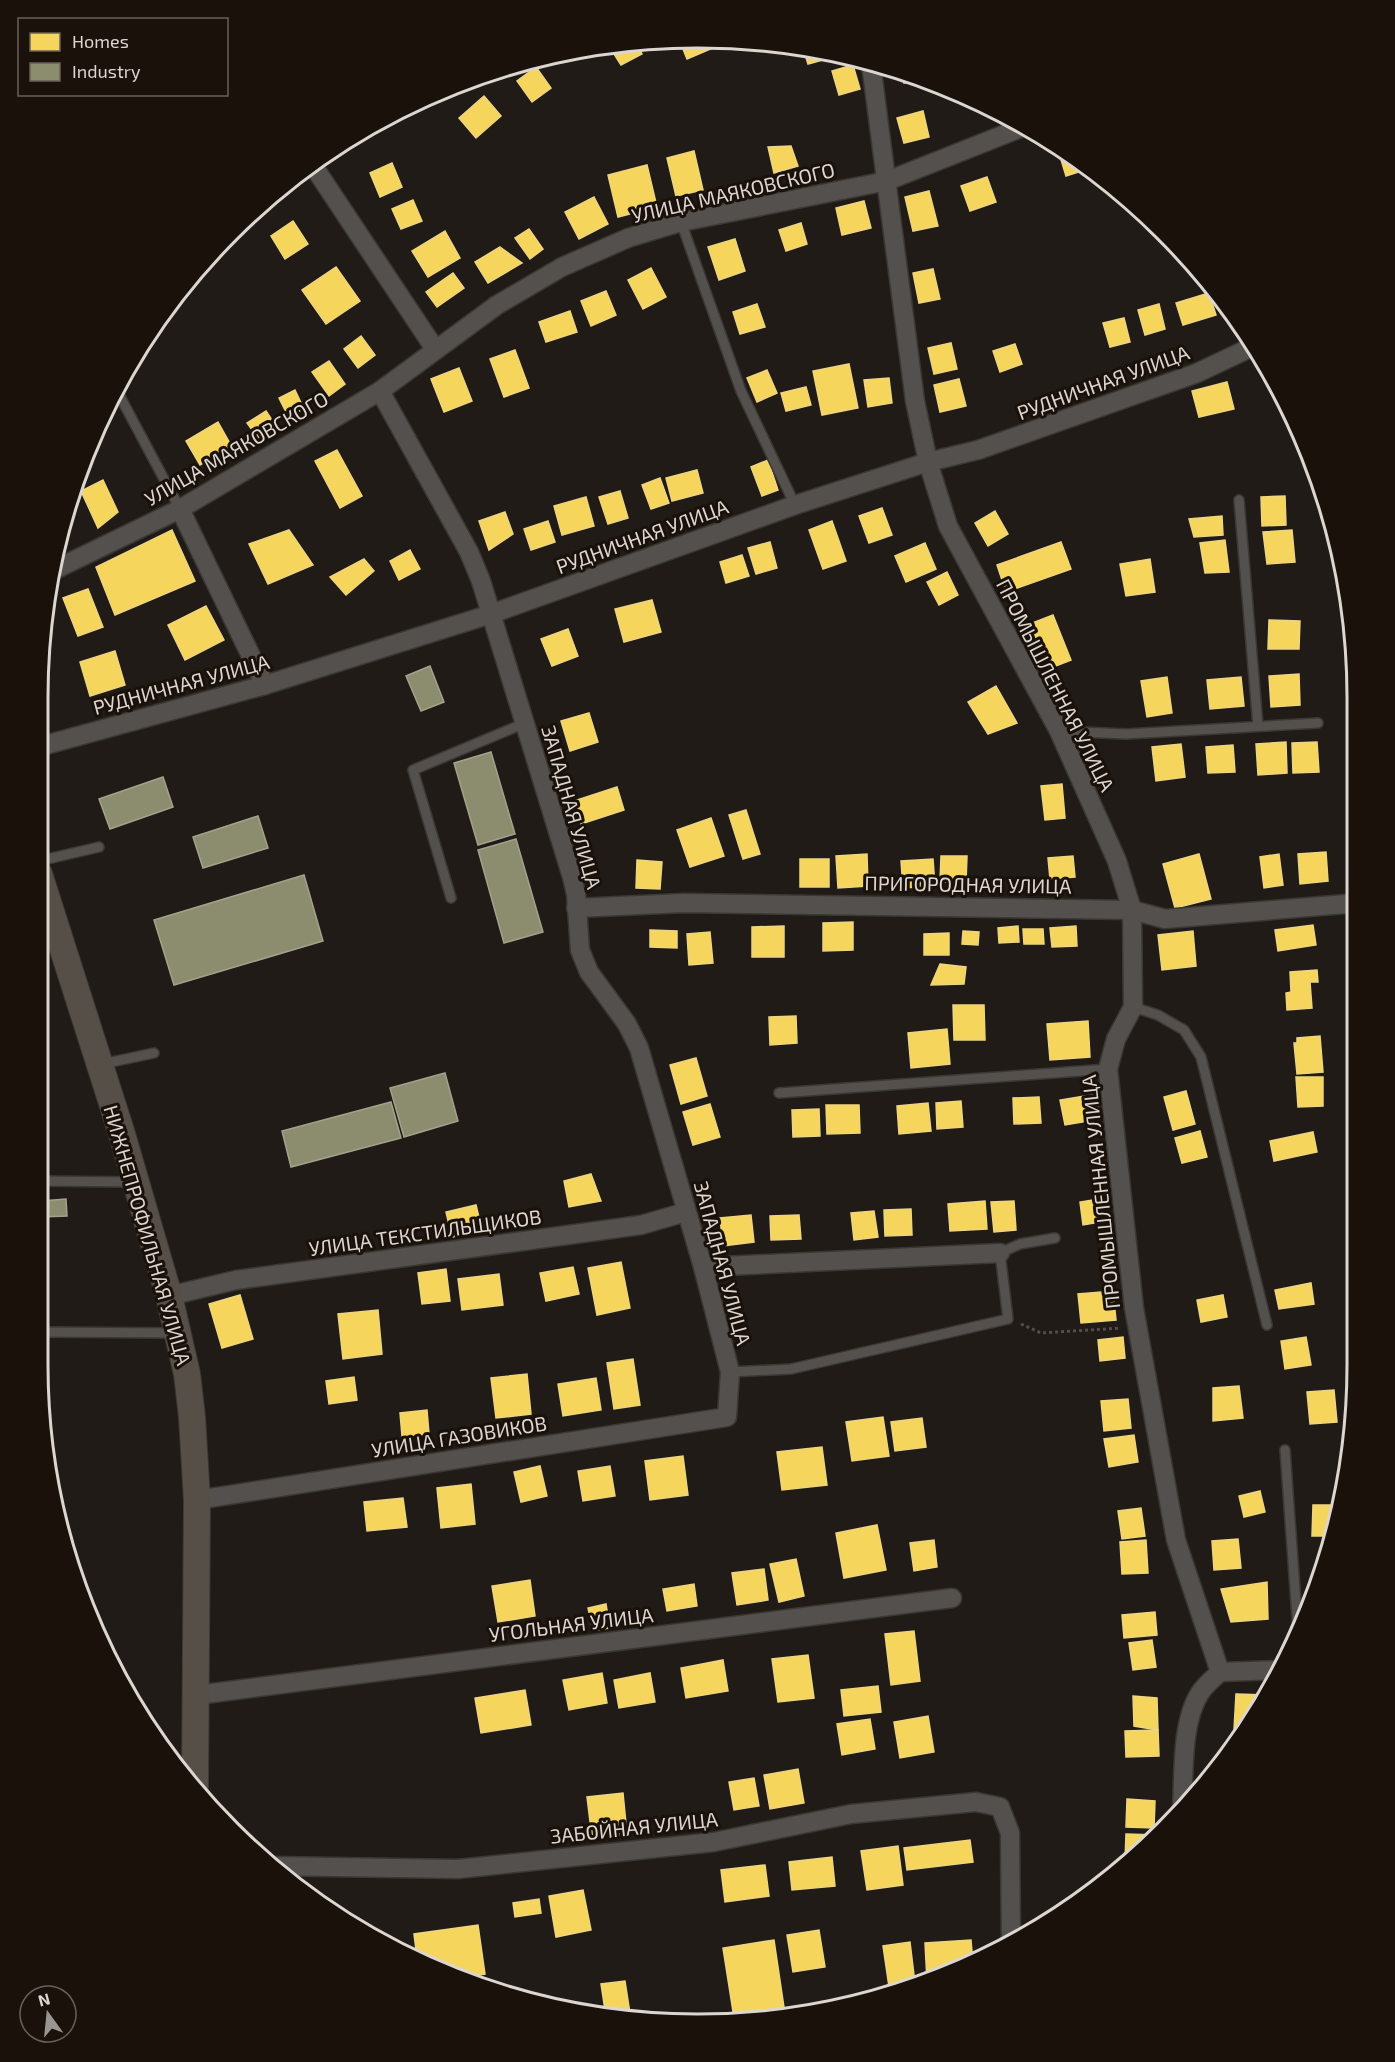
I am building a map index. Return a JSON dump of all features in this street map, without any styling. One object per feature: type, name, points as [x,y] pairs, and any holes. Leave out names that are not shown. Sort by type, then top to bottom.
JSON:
[{"type":"street","name":"ПРОМЫШЛЕННАЯ УЛИЦА","points":[[872,72],[915,401],[928,462],[948,526],[1059,731],[1117,861],[1132,910],[1133,1007],[1116,1039],[1108,1069],[1138,1327],[1176,1540],[1220,1672]]},
{"type":"street","name":"УЛИЦА МАЯКОВСКОГО","points":[[61,567],[180,509],[380,391],[497,305],[562,267],[628,238],[681,222],[887,181],[1014,131]]},
{"type":"street","points":[[317,171],[435,349]]},
{"type":"street","name":"РУДНИЧНАЯ УЛИЦА","points":[[48,744],[265,685],[491,614],[795,505],[928,462],[978,450],[1197,373],[1246,350]]},
{"type":"street","name":"ЗАПАДНАЯ УЛИЦА","points":[[380,391],[469,552],[481,581],[572,877],[580,950],[589,972],[627,1024],[639,1048],[703,1267],[730,1372],[727,1417]]},
{"type":"street","points":[[180,509],[265,685]]},
{"type":"street","name":"НИЖНЕПРОФИЛЬНАЯ УЛИЦА","points":[[48,903],[169,1296],[188,1385],[197,1500],[195,1776]]},
{"type":"street","name":"ПРИГОРОДНАЯ УЛИЦА","points":[[576,908],[695,903],[1132,910],[1165,919],[1347,904]]},
{"type":"street","name":"УЛИЦА ТЕКСТИЛЬЩИКОВ","points":[[169,1296],[236,1280],[641,1225],[686,1212]]},
{"type":"street","points":[[703,1267],[1000,1253]]},
{"type":"street","name":"УЛИЦА ГАЗОВИКОВ","points":[[197,1500],[727,1417]]},
{"type":"street","name":"УГОЛЬНАЯ УЛИЦА","points":[[197,1695],[952,1598]]},
{"type":"street","points":[[1183,1796],[1187,1733],[1191,1710],[1201,1691],[1220,1672],[1270,1670]]},
{"type":"street","name":"ЗАБОЙНАЯ УЛИЦА","points":[[285,1866],[458,1869],[714,1842],[851,1814],[976,1802],[1000,1808],[1010,1833],[1011,1933]]},
{"type":"lane","points":[[681,222],[741,391],[795,505]]},
{"type":"lane","points":[[121,399],[180,509]]},
{"type":"lane","points":[[1239,500],[1258,726]]},
{"type":"lane","points":[[451,898],[413,770],[525,723]]},
{"type":"lane","points":[[1059,731],[1126,734],[1318,723]]},
{"type":"lane","points":[[48,859],[99,847]]},
{"type":"lane","points":[[1133,1007],[1158,1015],[1184,1030],[1201,1058],[1267,1325]]},
{"type":"lane","points":[[99,1065],[154,1053]]},
{"type":"lane","points":[[779,1093],[1108,1069]]},
{"type":"lane","points":[[48,1181],[135,1182]]},
{"type":"lane","points":[[730,1372],[791,1369],[1008,1319],[1000,1253],[1020,1244],[1055,1238]]},
{"type":"lane","points":[[48,1332],[178,1333]]},
{"type":"lane","points":[[1285,1450],[1297,1615]]},
{"type":"path","points":[[1008,1319],[1041,1333],[1138,1327]]},
{"type":"building: Homes","points":[[683,48],[712,48],[687,59]]},
{"type":"building: Homes","points":[[641,51],[642,54],[621,65],[614,54]]},
{"type":"building: Homes","points":[[806,57],[823,60],[808,64]]},
{"type":"building: Homes","points":[[854,67],[860,89],[839,95],[832,71]]},
{"type":"building: Homes","points":[[537,68],[551,88],[532,102],[517,81]]},
{"type":"building: Homes","points":[[484,96],[501,116],[476,138],[459,118]]},
{"type":"building: Homes","points":[[923,111],[929,137],[904,143],[897,118]]},
{"type":"building: Homes","points":[[791,146],[798,166],[774,173],[768,147]]},
{"type":"building: Homes","points":[[694,151],[703,190],[676,196],[667,158]]},
{"type":"building: Homes","points":[[1061,159],[1079,172],[1066,176]]},
{"type":"building: Homes","points":[[392,163],[402,187],[380,197],[370,173]]},
{"type":"building: Homes","points":[[647,165],[657,207],[618,217],[608,175]]},
{"type":"building: Homes","points":[[987,177],[996,202],[970,211],[961,186]]},
{"type":"building: Homes","points":[[929,191],[938,226],[913,231],[905,197]]},
{"type":"building: Homes","points":[[594,197],[608,224],[579,239],[565,212]]},
{"type":"building: Homes","points":[[413,200],[422,221],[401,229],[392,209]]},
{"type":"building: Homes","points":[[864,201],[871,228],[842,235],[836,208]]},
{"type":"building: Homes","points":[[293,221],[308,244],[285,259],[271,236]]},
{"type":"building: Homes","points":[[801,223],[807,244],[786,251],[779,230]]},
{"type":"building: Homes","points":[[529,229],[543,249],[530,259],[515,238]]},
{"type":"building: Homes","points":[[445,231],[460,258],[428,277],[412,251]]},
{"type":"building: Homes","points":[[735,239],[745,271],[719,280],[708,247]]},
{"type":"building: Homes","points":[[500,247],[522,263],[488,283],[475,262]]},
{"type":"building: Homes","points":[[336,267],[360,301],[326,324],[302,290]]},
{"type":"building: Homes","points":[[651,268],[666,297],[643,309],[628,280]]},
{"type":"building: Homes","points":[[933,269],[940,299],[919,303],[913,273]]},
{"type":"building: Homes","points":[[453,273],[464,288],[437,307],[426,292]]},
{"type":"building: Homes","points":[[606,291],[616,315],[591,326],[581,301]]},
{"type":"building: Homes","points":[[1206,294],[1211,300],[1216,315],[1183,325],[1176,303]]},
{"type":"building: Homes","points":[[757,304],[765,327],[740,334],[733,312]]},
{"type":"building: Homes","points":[[1159,304],[1165,329],[1145,335],[1138,310]]},
{"type":"building: Homes","points":[[570,311],[577,332],[546,342],[539,322]]},
{"type":"building: Homes","points":[[1124,318],[1130,342],[1110,347],[1103,323]]},
{"type":"building: Homes","points":[[361,336],[375,355],[358,368],[344,349]]},
{"type":"building: Homes","points":[[951,343],[957,369],[934,374],[928,348]]},
{"type":"building: Homes","points":[[1015,344],[1022,364],[1000,372],[993,351]]},
{"type":"building: Homes","points":[[515,350],[529,388],[504,397],[490,359]]},
{"type":"building: Homes","points":[[329,361],[345,384],[329,396],[312,372]]},
{"type":"building: Homes","points":[[849,364],[858,408],[822,415],[813,371]]},
{"type":"building: Homes","points":[[459,368],[472,401],[444,412],[431,379]]},
{"type":"building: Homes","points":[[767,370],[777,393],[757,402],[747,378]]},
{"type":"building: Homes","points":[[889,378],[892,403],[868,407],[864,380]]},
{"type":"building: Homes","points":[[959,379],[966,406],[940,412],[934,385]]},
{"type":"building: Homes","points":[[1227,382],[1234,409],[1199,417],[1192,391]]},
{"type":"building: Homes","points":[[806,387],[811,405],[786,411],[781,393]]},
{"type":"building: Homes","points":[[295,390],[304,409],[288,416],[279,398]]},
{"type":"building: Homes","points":[[266,411],[276,426],[258,438],[247,423]]},
{"type":"building: Homes","points":[[218,422],[232,447],[200,465],[186,441]]},
{"type":"building: Homes","points":[[337,450],[362,496],[340,508],[315,461]]},
{"type":"building: Homes","points":[[768,460],[778,490],[762,496],[751,467]]},
{"type":"building: Homes","points":[[697,470],[703,493],[672,501],[666,478]]},
{"type":"building: Homes","points":[[660,478],[669,503],[651,509],[642,485]]},
{"type":"building: Homes","points":[[103,480],[118,512],[98,528],[81,491]]},
{"type":"building: Homes","points":[[620,491],[628,518],[608,524],[599,497]]},
{"type":"building: Homes","points":[[1285,496],[1286,525],[1262,526],[1261,497]]},
{"type":"building: Homes","points":[[586,497],[594,526],[562,535],[554,506]]},
{"type":"building: Homes","points":[[882,508],[892,535],[869,543],[859,516]]},
{"type":"building: Homes","points":[[995,511],[1008,534],[988,546],[975,523]]},
{"type":"building: Homes","points":[[505,512],[513,534],[489,550],[479,521]]},
{"type":"building: Homes","points":[[1222,516],[1223,535],[1194,537],[1189,519]]},
{"type":"building: Homes","points":[[548,521],[555,542],[531,550],[524,529]]},
{"type":"building: Homes","points":[[832,521],[846,561],[823,569],[809,530]]},
{"type":"building: Homes","points":[[172,530],[195,581],[115,615],[96,567]]},
{"type":"building: Homes","points":[[289,530],[313,565],[268,584],[249,544]]},
{"type":"building: Homes","points":[[1292,530],[1295,562],[1267,564],[1263,532]]},
{"type":"building: Homes","points":[[1225,540],[1229,572],[1205,573],[1200,543]]},
{"type":"building: Homes","points":[[770,542],[777,568],[756,574],[748,548]]},
{"type":"building: Homes","points":[[1061,542],[1071,569],[1006,592],[997,565]]},
{"type":"building: Homes","points":[[925,543],[936,569],[906,582],[895,556]]},
{"type":"building: Homes","points":[[410,550],[420,569],[399,580],[390,561]]},
{"type":"building: Homes","points":[[742,555],[749,576],[726,583],[720,562]]},
{"type":"building: Homes","points":[[364,559],[374,571],[346,595],[330,577]]},
{"type":"building: Homes","points":[[1150,559],[1155,592],[1126,596],[1120,564]]},
{"type":"building: Homes","points":[[947,572],[958,595],[939,605],[927,582]]},
{"type":"building: Homes","points":[[88,589],[103,627],[78,636],[63,598]]},
{"type":"building: Homes","points":[[652,600],[661,632],[624,642],[615,609]]},
{"type":"building: Homes","points":[[206,606],[224,640],[185,660],[168,625]]},
{"type":"building: Homes","points":[[1053,615],[1071,660],[1048,669],[1030,624]]},
{"type":"building: Homes","points":[[1269,620],[1300,621],[1299,649],[1268,649]]},
{"type":"building: Homes","points":[[568,629],[578,656],[552,666],[541,639]]},
{"type":"building: Homes","points":[[115,651],[125,685],[90,696],[80,662]]},
{"type":"building: Homes","points":[[1299,674],[1300,705],[1271,707],[1269,676]]},
{"type":"building: Homes","points":[[1167,677],[1172,713],[1147,717],[1141,681]]},
{"type":"building: Homes","points":[[1241,677],[1244,706],[1210,709],[1207,680]]},
{"type":"building: Homes","points":[[996,686],[1017,723],[988,734],[968,702]]},
{"type":"building: Homes","points":[[589,713],[598,742],[570,751],[561,721]]},
{"type":"building: Homes","points":[[1286,742],[1287,773],[1258,775],[1256,744]]},
{"type":"building: Homes","points":[[1317,742],[1319,772],[1293,773],[1292,743]]},
{"type":"building: Homes","points":[[1181,744],[1185,777],[1156,781],[1152,747]]},
{"type":"building: Homes","points":[[1233,745],[1235,772],[1208,773],[1206,747]]},
{"type":"building: Homes","points":[[1062,784],[1065,818],[1045,820],[1041,786]]},
{"type":"building: Homes","points":[[617,787],[624,810],[581,824],[574,801]]},
{"type":"building: Homes","points":[[746,810],[760,854],[743,859],[729,815]]},
{"type":"building: Homes","points":[[711,818],[724,856],[690,867],[677,830]]},
{"type":"building: Homes","points":[[1326,852],[1328,881],[1300,884],[1298,854]]},
{"type":"building: Homes","points":[[867,854],[868,886],[838,888],[836,856]]},
{"type":"building: Homes","points":[[1199,854],[1211,899],[1175,908],[1163,864]]},
{"type":"building: Homes","points":[[1279,854],[1283,885],[1264,888],[1260,857]]},
{"type":"building: Homes","points":[[941,856],[967,856],[966,882],[940,882]]},
{"type":"building: Homes","points":[[1073,856],[1075,877],[1050,879],[1048,858]]},
{"type":"building: Homes","points":[[800,859],[829,859],[829,887],[800,887]]},
{"type":"building: Homes","points":[[933,859],[935,886],[903,888],[901,861]]},
{"type":"building: Homes","points":[[637,860],[662,862],[660,889],[636,888]]},
{"type":"building: Homes","points":[[853,922],[853,950],[823,951],[823,923]]},
{"type":"building: Homes","points":[[1313,925],[1316,945],[1278,951],[1275,930]]},
{"type":"building: Homes","points":[[784,926],[784,957],[752,957],[752,927]]},
{"type":"building: Homes","points":[[1018,926],[1019,942],[999,943],[998,928]]},
{"type":"building: Homes","points":[[1076,926],[1077,946],[1052,947],[1050,928]]},
{"type":"building: Homes","points":[[1023,929],[1043,929],[1044,944],[1024,944]]},
{"type":"building: Homes","points":[[650,930],[677,931],[677,948],[650,947]]},
{"type":"building: Homes","points":[[963,931],[979,932],[978,945],[962,944]]},
{"type":"building: Homes","points":[[1193,931],[1196,966],[1162,970],[1158,935]]},
{"type":"building: Homes","points":[[710,932],[713,963],[689,965],[687,934]]},
{"type":"building: Homes","points":[[949,933],[949,955],[924,955],[924,934]]},
{"type":"building: Homes","points":[[940,964],[966,967],[964,984],[931,985]]},
{"type":"building: Homes","points":[[1317,970],[1318,982],[1310,982],[1312,1008],[1287,1010],[1286,993],[1291,992],[1290,972]]},
{"type":"building: Homes","points":[[953,1005],[984,1005],[985,1040],[954,1040]]},
{"type":"building: Homes","points":[[796,1016],[797,1043],[770,1045],[769,1017]]},
{"type":"building: Homes","points":[[1088,1021],[1090,1057],[1050,1060],[1047,1024]]},
{"type":"building: Homes","points":[[947,1029],[950,1064],[911,1068],[908,1033]]},
{"type":"building: Homes","points":[[1320,1036],[1323,1072],[1297,1074],[1294,1043],[1297,1043],[1297,1038]]},
{"type":"building: Homes","points":[[696,1058],[707,1096],[681,1104],[670,1065]]},
{"type":"building: Homes","points":[[1296,1077],[1323,1077],[1323,1106],[1298,1107]]},
{"type":"building: Homes","points":[[1186,1091],[1195,1124],[1173,1130],[1164,1097]]},
{"type":"building: Homes","points":[[1096,1094],[1101,1119],[1065,1125],[1060,1100]]},
{"type":"building: Homes","points":[[1039,1097],[1041,1123],[1014,1124],[1013,1098]]},
{"type":"building: Homes","points":[[961,1101],[963,1127],[937,1129],[936,1103]]},
{"type":"building: Homes","points":[[928,1103],[931,1131],[899,1134],[897,1106]]},
{"type":"building: Homes","points":[[710,1104],[720,1137],[693,1145],[683,1112]]},
{"type":"building: Homes","points":[[826,1105],[859,1105],[860,1133],[827,1134]]},
{"type":"building: Homes","points":[[819,1109],[820,1136],[793,1137],[792,1110]]},
{"type":"building: Homes","points":[[1200,1131],[1207,1157],[1182,1163],[1175,1138]]},
{"type":"building: Homes","points":[[1313,1132],[1317,1152],[1274,1161],[1270,1141]]},
{"type":"building: Homes","points":[[591,1174],[601,1201],[569,1207],[564,1181]]},
{"type":"building: Homes","points":[[1104,1198],[1107,1221],[1083,1225],[1080,1202]]},
{"type":"building: Homes","points":[[985,1201],[987,1229],[950,1231],[948,1204]]},
{"type":"building: Homes","points":[[1014,1201],[1016,1230],[994,1232],[991,1202]]},
{"type":"building: Homes","points":[[476,1205],[482,1230],[452,1237],[446,1212]]},
{"type":"building: Homes","points":[[911,1209],[912,1235],[885,1236],[884,1210]]},
{"type":"building: Homes","points":[[874,1211],[878,1237],[854,1240],[851,1213]]},
{"type":"building: Homes","points":[[751,1215],[754,1242],[723,1246],[720,1218]]},
{"type":"building: Homes","points":[[799,1215],[801,1239],[771,1240],[770,1216]]},
{"type":"building: Homes","points":[[621,1262],[630,1308],[597,1315],[588,1268]]},
{"type":"building: Homes","points":[[573,1267],[579,1294],[546,1301],[540,1273]]},
{"type":"building: Homes","points":[[446,1269],[450,1301],[422,1304],[418,1273]]},
{"type":"building: Homes","points":[[499,1274],[503,1305],[462,1310],[458,1279]]},
{"type":"building: Homes","points":[[1311,1283],[1314,1304],[1279,1309],[1275,1290]]},
{"type":"building: Homes","points":[[1113,1291],[1116,1320],[1081,1323],[1078,1294]]},
{"type":"building: Homes","points":[[240,1295],[253,1339],[222,1348],[209,1304]]},
{"type":"building: Homes","points":[[1223,1295],[1227,1317],[1201,1322],[1197,1300]]},
{"type":"building: Homes","points":[[378,1310],[382,1354],[343,1359],[338,1314]]},
{"type":"building: Homes","points":[[1123,1337],[1125,1358],[1100,1361],[1098,1340]]},
{"type":"building: Homes","points":[[1306,1337],[1311,1365],[1285,1369],[1281,1341]]},
{"type":"building: Homes","points":[[633,1359],[640,1405],[614,1409],[607,1363]]},
{"type":"building: Homes","points":[[527,1374],[531,1414],[496,1418],[491,1378]]},
{"type":"building: Homes","points":[[354,1377],[357,1400],[329,1404],[326,1381]]},
{"type":"building: Homes","points":[[596,1378],[601,1410],[563,1416],[558,1384]]},
{"type":"building: Homes","points":[[1239,1386],[1243,1418],[1213,1421],[1213,1388]]},
{"type":"building: Homes","points":[[1334,1390],[1337,1422],[1310,1424],[1307,1392]]},
{"type":"building: Homes","points":[[1128,1399],[1131,1428],[1104,1431],[1101,1401]]},
{"type":"building: Homes","points":[[427,1410],[429,1434],[402,1436],[400,1413]]},
{"type":"building: Homes","points":[[883,1417],[889,1456],[852,1461],[846,1422]]},
{"type":"building: Homes","points":[[922,1418],[926,1447],[895,1451],[891,1422]]},
{"type":"building: Homes","points":[[1134,1435],[1138,1462],[1109,1467],[1104,1439]]},
{"type":"building: Homes","points":[[822,1447],[827,1485],[782,1490],[777,1452]]},
{"type":"building: Homes","points":[[683,1456],[688,1495],[650,1500],[645,1461]]},
{"type":"building: Homes","points":[[540,1466],[547,1496],[521,1502],[514,1472]]},
{"type":"building: Homes","points":[[610,1466],[615,1496],[583,1501],[578,1471]]},
{"type":"building: Homes","points":[[471,1484],[475,1524],[441,1528],[437,1488]]},
{"type":"building: Homes","points":[[1260,1491],[1265,1512],[1244,1517],[1239,1496]]},
{"type":"building: Homes","points":[[403,1498],[407,1527],[367,1531],[364,1502]]},
{"type":"building: Homes","points":[[1313,1505],[1332,1505],[1324,1536],[1312,1536]]},
{"type":"building: Homes","points":[[1141,1508],[1145,1536],[1122,1539],[1118,1511]]},
{"type":"building: Homes","points":[[877,1525],[886,1570],[844,1578],[836,1533]]},
{"type":"building: Homes","points":[[1238,1539],[1241,1568],[1214,1570],[1212,1541]]},
{"type":"building: Homes","points":[[934,1540],[937,1567],[914,1571],[910,1543]]},
{"type":"building: Homes","points":[[1146,1540],[1148,1573],[1122,1574],[1120,1542]]},
{"type":"building: Homes","points":[[796,1559],[804,1596],[779,1602],[770,1564]]},
{"type":"building: Homes","points":[[764,1569],[768,1600],[737,1605],[732,1573]]},
{"type":"building: Homes","points":[[530,1580],[535,1616],[498,1622],[492,1586]]},
{"type":"building: Homes","points":[[1267,1582],[1268,1619],[1231,1622],[1221,1589]]},
{"type":"building: Homes","points":[[694,1584],[697,1606],[667,1611],[663,1589]]},
{"type":"building: Homes","points":[[606,1604],[610,1628],[593,1631],[588,1608]]},
{"type":"building: Homes","points":[[1155,1612],[1157,1635],[1124,1638],[1122,1615]]},
{"type":"building: Homes","points":[[914,1631],[920,1681],[891,1685],[885,1634]]},
{"type":"building: Homes","points":[[1152,1640],[1156,1667],[1133,1670],[1129,1643]]},
{"type":"building: Homes","points":[[808,1655],[814,1698],[778,1702],[772,1659]]},
{"type":"building: Homes","points":[[723,1660],[728,1691],[686,1698],[681,1668]]},
{"type":"building: Homes","points":[[602,1673],[607,1703],[569,1710],[563,1680]]},
{"type":"building: Homes","points":[[650,1673],[655,1702],[619,1708],[614,1680]]},
{"type":"building: Homes","points":[[878,1686],[881,1712],[844,1716],[841,1690]]},
{"type":"building: Homes","points":[[525,1690],[531,1725],[481,1733],[475,1698]]},
{"type":"building: Homes","points":[[1236,1694],[1257,1695],[1238,1725],[1234,1730]]},
{"type":"building: Homes","points":[[1133,1696],[1157,1698],[1158,1730],[1134,1726]]},
{"type":"building: Homes","points":[[928,1716],[934,1752],[900,1758],[894,1722]]},
{"type":"building: Homes","points":[[870,1719],[875,1749],[842,1755],[837,1724]]},
{"type":"building: Homes","points":[[1158,1730],[1159,1756],[1126,1757],[1125,1731]]},
{"type":"building: Homes","points":[[798,1769],[804,1803],[770,1809],[764,1775]]},
{"type":"building: Homes","points":[[754,1778],[759,1806],[734,1810],[729,1782]]},
{"type":"building: Homes","points":[[623,1793],[627,1834],[592,1838],[587,1797]]},
{"type":"building: Homes","points":[[1127,1799],[1155,1801],[1153,1828],[1126,1827]]},
{"type":"building: Homes","points":[[1126,1834],[1146,1835],[1126,1853]]},
{"type":"building: Homes","points":[[970,1840],[973,1862],[907,1870],[904,1848]]},
{"type":"building: Homes","points":[[898,1846],[903,1885],[867,1890],[861,1851]]},
{"type":"building: Homes","points":[[832,1857],[835,1886],[792,1890],[789,1862]]},
{"type":"building: Homes","points":[[765,1865],[769,1896],[725,1902],[721,1870]]},
{"type":"building: Homes","points":[[583,1890],[591,1930],[556,1937],[549,1896]]},
{"type":"building: Homes","points":[[539,1899],[541,1913],[515,1917],[513,1903]]},
{"type":"building: Homes","points":[[478,1925],[485,1974],[476,1975],[416,1950],[414,1934]]},
{"type":"building: Homes","points":[[819,1930],[825,1967],[793,1972],[787,1935]]},
{"type":"building: Homes","points":[[774,1940],[784,2008],[733,2013],[723,1948]]},
{"type":"building: Homes","points":[[971,1940],[972,1953],[927,1972],[925,1943]]},
{"type":"building: Homes","points":[[910,1942],[914,1977],[889,1985],[883,1946]]},
{"type":"building: Homes","points":[[625,1981],[629,2010],[604,2007],[601,1984]]},
{"type":"building: Industry","points":[[430,666],[444,702],[421,711],[406,676]]},
{"type":"building: Industry","points":[[491,752],[515,834],[478,845],[454,763]]},
{"type":"building: Industry","points":[[163,777],[173,807],[110,829],[99,799]]},
{"type":"building: Industry","points":[[258,816],[268,848],[203,868],[193,837]]},
{"type":"building: Industry","points":[[516,839],[543,932],[504,943],[478,850]]},
{"type":"building: Industry","points":[[304,875],[323,941],[174,985],[154,920]]},
{"type":"building: Industry","points":[[445,1073],[458,1121],[404,1137],[390,1088]]},
{"type":"building: Industry","points":[[391,1102],[401,1138],[291,1167],[282,1131]]},
{"type":"building: Industry","points":[[66,1199],[67,1216],[48,1217],[48,1200]]}]
